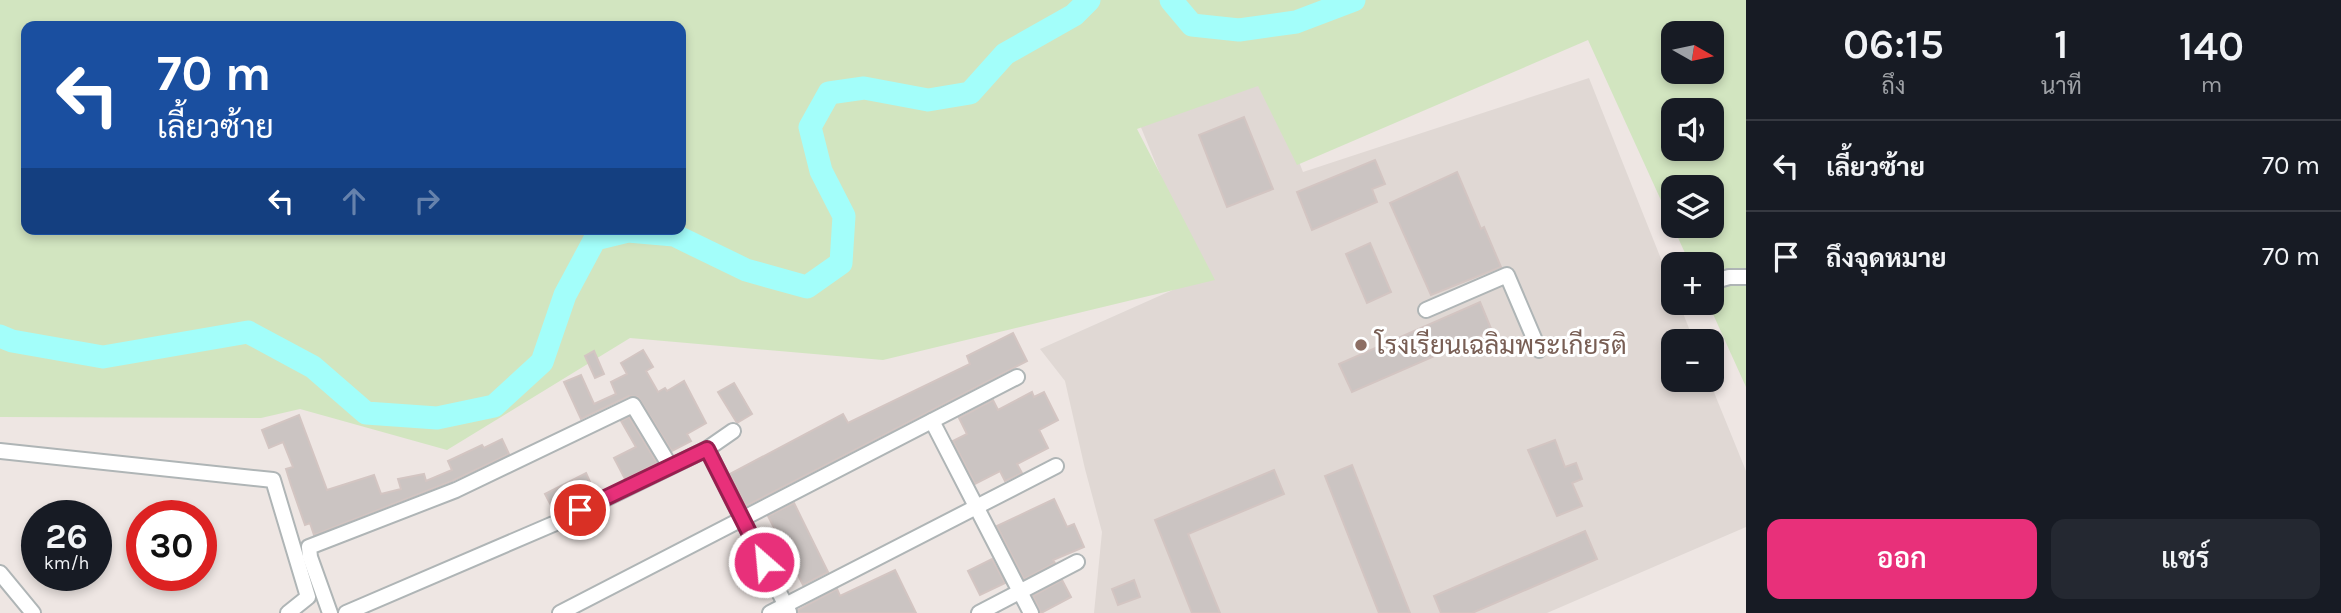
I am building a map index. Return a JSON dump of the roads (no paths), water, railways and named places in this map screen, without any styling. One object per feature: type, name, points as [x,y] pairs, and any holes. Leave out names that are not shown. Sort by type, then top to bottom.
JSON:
[{"type":"street","points":[[1426,310],[1507,275],[1539,350]]},
{"type":"street","points":[[1724,279],[1746,277]]},
{"type":"street","points":[[560,613],[1017,377]]},
{"type":"street","points":[[330,613],[309,547],[456,490],[633,405],[670,466]]},
{"type":"street","points":[[932,421],[1031,613]]},
{"type":"street","points":[[346,613],[558,522],[707,449],[733,431]]},
{"type":"street","points":[[707,449],[788,609]]},
{"type":"street","points":[[0,451],[273,480],[308,597],[288,613]]},
{"type":"street","points":[[770,613],[788,609],[1056,466]]},
{"type":"street","points":[[979,613],[1077,562]]},
{"type":"street","points":[[0,573],[33,613]]},
{"type":"waterway","points":[[674,235],[746,270],[807,287],[841,263],[844,216],[821,171],[810,127],[829,93],[864,88],[928,100],[970,93],[1005,54],[1074,15],[1089,0]]},
{"type":"waterway","points":[[1171,0],[1192,25],[1239,30],[1296,22],[1354,0]]},
{"type":"waterway","points":[[0,336],[12,341],[103,357],[248,332],[313,367],[366,413],[437,418],[494,406],[542,362],[565,295],[595,239],[612,235]]},
{"type":"place","name":"โรงเรียนเฉลิมพระเกียรติ","points":[[1361,345]]}]
